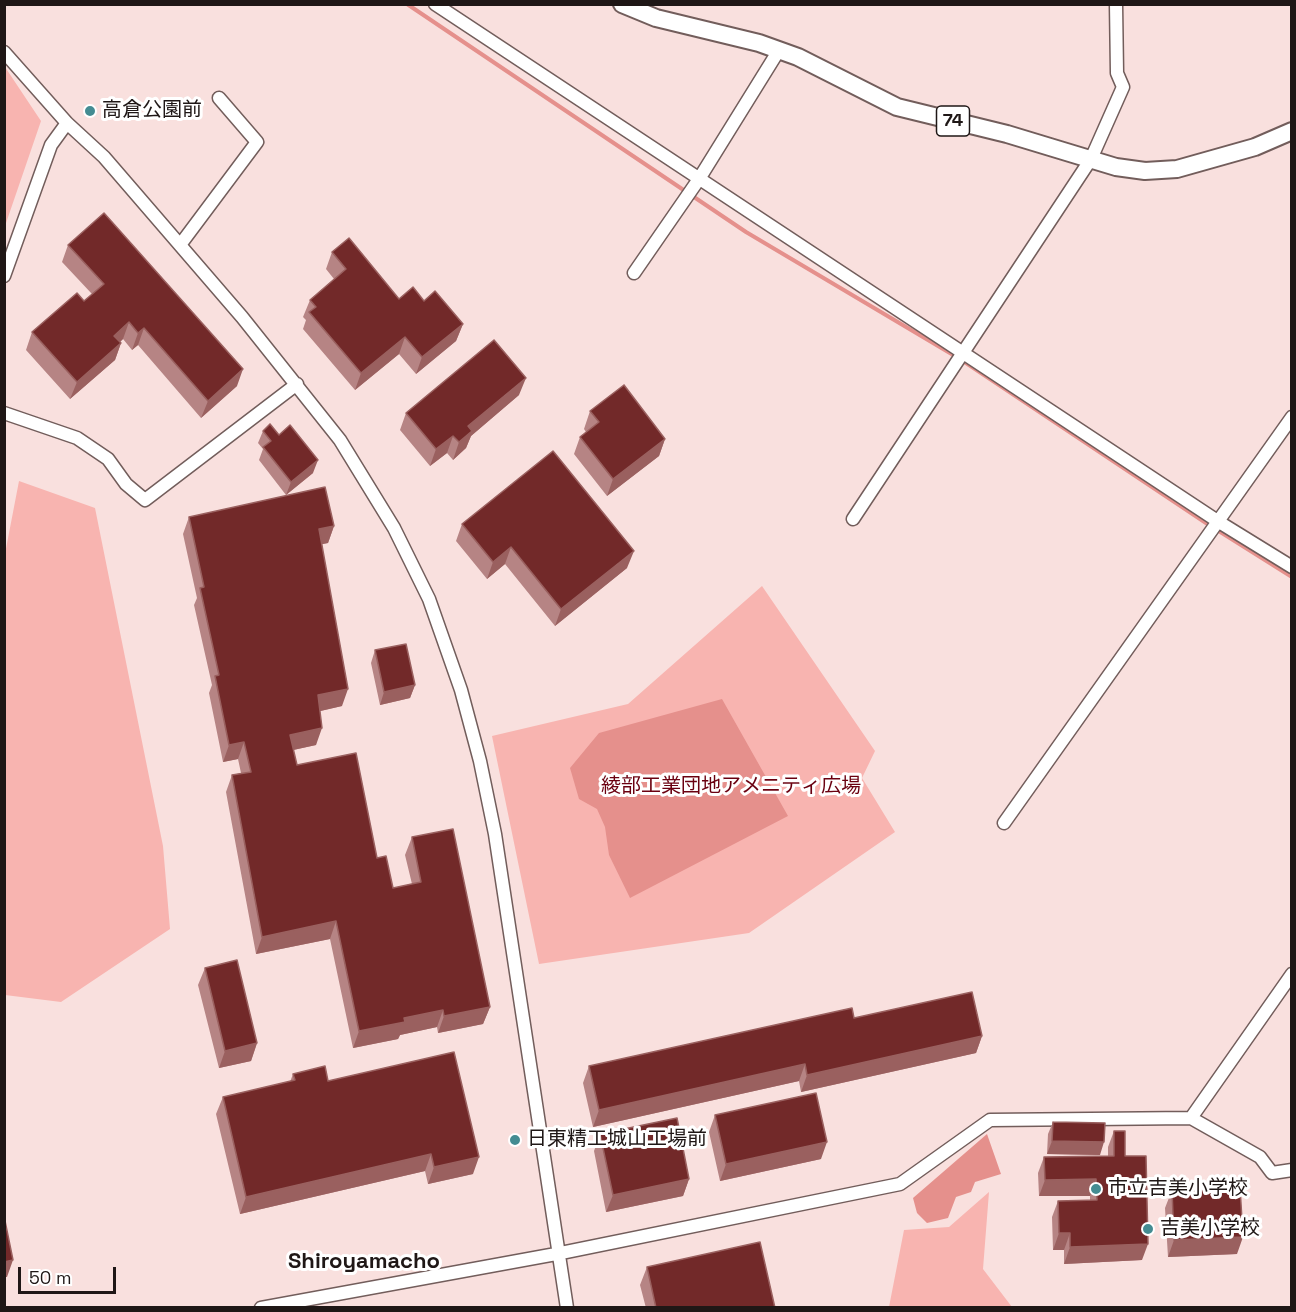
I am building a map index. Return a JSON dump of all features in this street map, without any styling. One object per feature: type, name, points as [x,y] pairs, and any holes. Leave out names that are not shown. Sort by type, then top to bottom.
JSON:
[{"type":"main road","name":"74","points":[[622,4],[656,18],[798,57],[897,107],[1006,134],[1116,167],[1146,171],[1177,169],[1256,147],[1292,132]]},
{"type":"street","points":[[435,4],[1219,522],[1292,567]]},
{"type":"street","points":[[853,519],[1091,159],[1123,87],[1117,73],[1116,4]]},
{"type":"street","points":[[634,273],[699,179],[779,50]]},
{"type":"street","points":[[4,52],[67,123],[104,157],[297,384],[340,440],[394,528],[429,599],[461,690],[480,761],[495,834],[556,1254],[567,1308]]},
{"type":"street","points":[[180,245],[257,142],[219,98]]},
{"type":"street","points":[[4,276],[51,145],[67,123]]},
{"type":"street","points":[[4,413],[77,438],[108,459],[126,484],[145,500],[297,384]]},
{"type":"street","points":[[1004,823],[1292,417]]},
{"type":"street","points":[[1191,1118],[1292,974]]},
{"type":"street","points":[[261,1308],[556,1254],[900,1184],[990,1120],[1191,1118],[1260,1157],[1272,1173],[1292,1170]]},
{"type":"green space","points":[[5,67],[41,121],[5,226]]},
{"type":"green space","points":[[19,481],[95,508],[163,846],[170,929],[61,1002],[5,995],[4,559]]},
{"type":"green space","name":"綾部工業団地アメニティ広場","points":[[762,586],[875,751],[862,778],[895,832],[749,933],[539,964],[492,736],[628,704]]},
{"type":"green space","points":[[989,1192],[983,1269],[1012,1307],[889,1307],[904,1230],[949,1227]]},
{"type":"shaded area","points":[[722,699],[788,816],[630,898],[609,855],[605,827],[597,809],[579,799],[570,768],[599,733]]},
{"type":"shaded area","points":[[987,1134],[1001,1174],[975,1182],[971,1192],[956,1197],[948,1218],[927,1223],[917,1213],[913,1198]]},
{"type":"building","points":[[104,213],[243,369],[208,401],[144,328],[138,333],[129,322],[114,336],[121,343],[77,382],[32,332],[77,293],[84,301],[104,284],[68,245]]},
{"type":"building","points":[[349,238],[399,299],[413,287],[424,301],[435,291],[463,324],[422,357],[405,337],[361,373],[309,312],[316,307],[310,300],[346,269],[332,252]]},
{"type":"building","points":[[494,340],[526,378],[468,426],[472,431],[459,442],[453,436],[436,449],[406,413]]},
{"type":"building","points":[[624,385],[665,439],[613,479],[580,437],[599,422],[590,411]]},
{"type":"building","points":[[270,424],[279,435],[290,425],[318,460],[291,482],[263,447],[271,441],[263,431]]},
{"type":"building","points":[[553,451],[634,551],[561,609],[511,547],[493,562],[462,524]]},
{"type":"building","points":[[325,487],[334,526],[319,529],[348,689],[318,695],[322,728],[290,735],[297,765],[356,753],[377,858],[386,856],[393,888],[421,882],[412,837],[453,829],[490,1007],[444,1016],[443,1010],[404,1018],[405,1022],[359,1031],[336,921],[262,937],[232,775],[251,772],[244,742],[229,745],[215,676],[219,675],[200,588],[204,587],[189,517]]},
{"type":"building","points":[[406,644],[415,685],[384,692],[375,650]]},
{"type":"building","points":[[237,960],[257,1043],[225,1051],[205,968]]},
{"type":"building","points":[[972,992],[982,1036],[807,1075],[805,1064],[599,1110],[589,1066],[852,1008],[854,1018]]},
{"type":"building","points":[[454,1052],[479,1157],[434,1167],[431,1154],[246,1197],[223,1097],[295,1080],[293,1074],[325,1066],[328,1081]]},
{"type":"building","points":[[816,1093],[827,1142],[726,1164],[715,1115]]},
{"type":"building","points":[[677,1118],[689,1179],[613,1195],[600,1134]]},
{"type":"building","points":[[1053,1122],[1105,1123],[1104,1142],[1052,1141]]},
{"type":"building","points":[[1114,1131],[1125,1131],[1125,1156],[1146,1156],[1148,1244],[1070,1247],[1070,1233],[1059,1233],[1058,1201],[1097,1200],[1096,1179],[1045,1180],[1044,1157],[1114,1156]]},
{"type":"building","points":[[1240,1187],[1243,1237],[1174,1240],[1172,1190]]},
{"type":"building","points":[[4,1216],[13,1260],[4,1262]]},
{"type":"building","points":[[760,1242],[775,1308],[656,1308],[647,1267]]},
{"type":"waterway","points":[[407,4],[746,232],[960,359],[1206,523],[1292,577]]},
{"type":"place","name":"高倉公園前","points":[[90,111]]},
{"type":"place","name":"日東精工城山工場前","points":[[515,1140]]},
{"type":"place","name":"市立吉美小学校","points":[[1096,1189]]},
{"type":"place","name":"吉美小学校","points":[[1148,1229]]},
{"type":"district","name":"Shiroyamacho","points":[[364,1262]]}]
